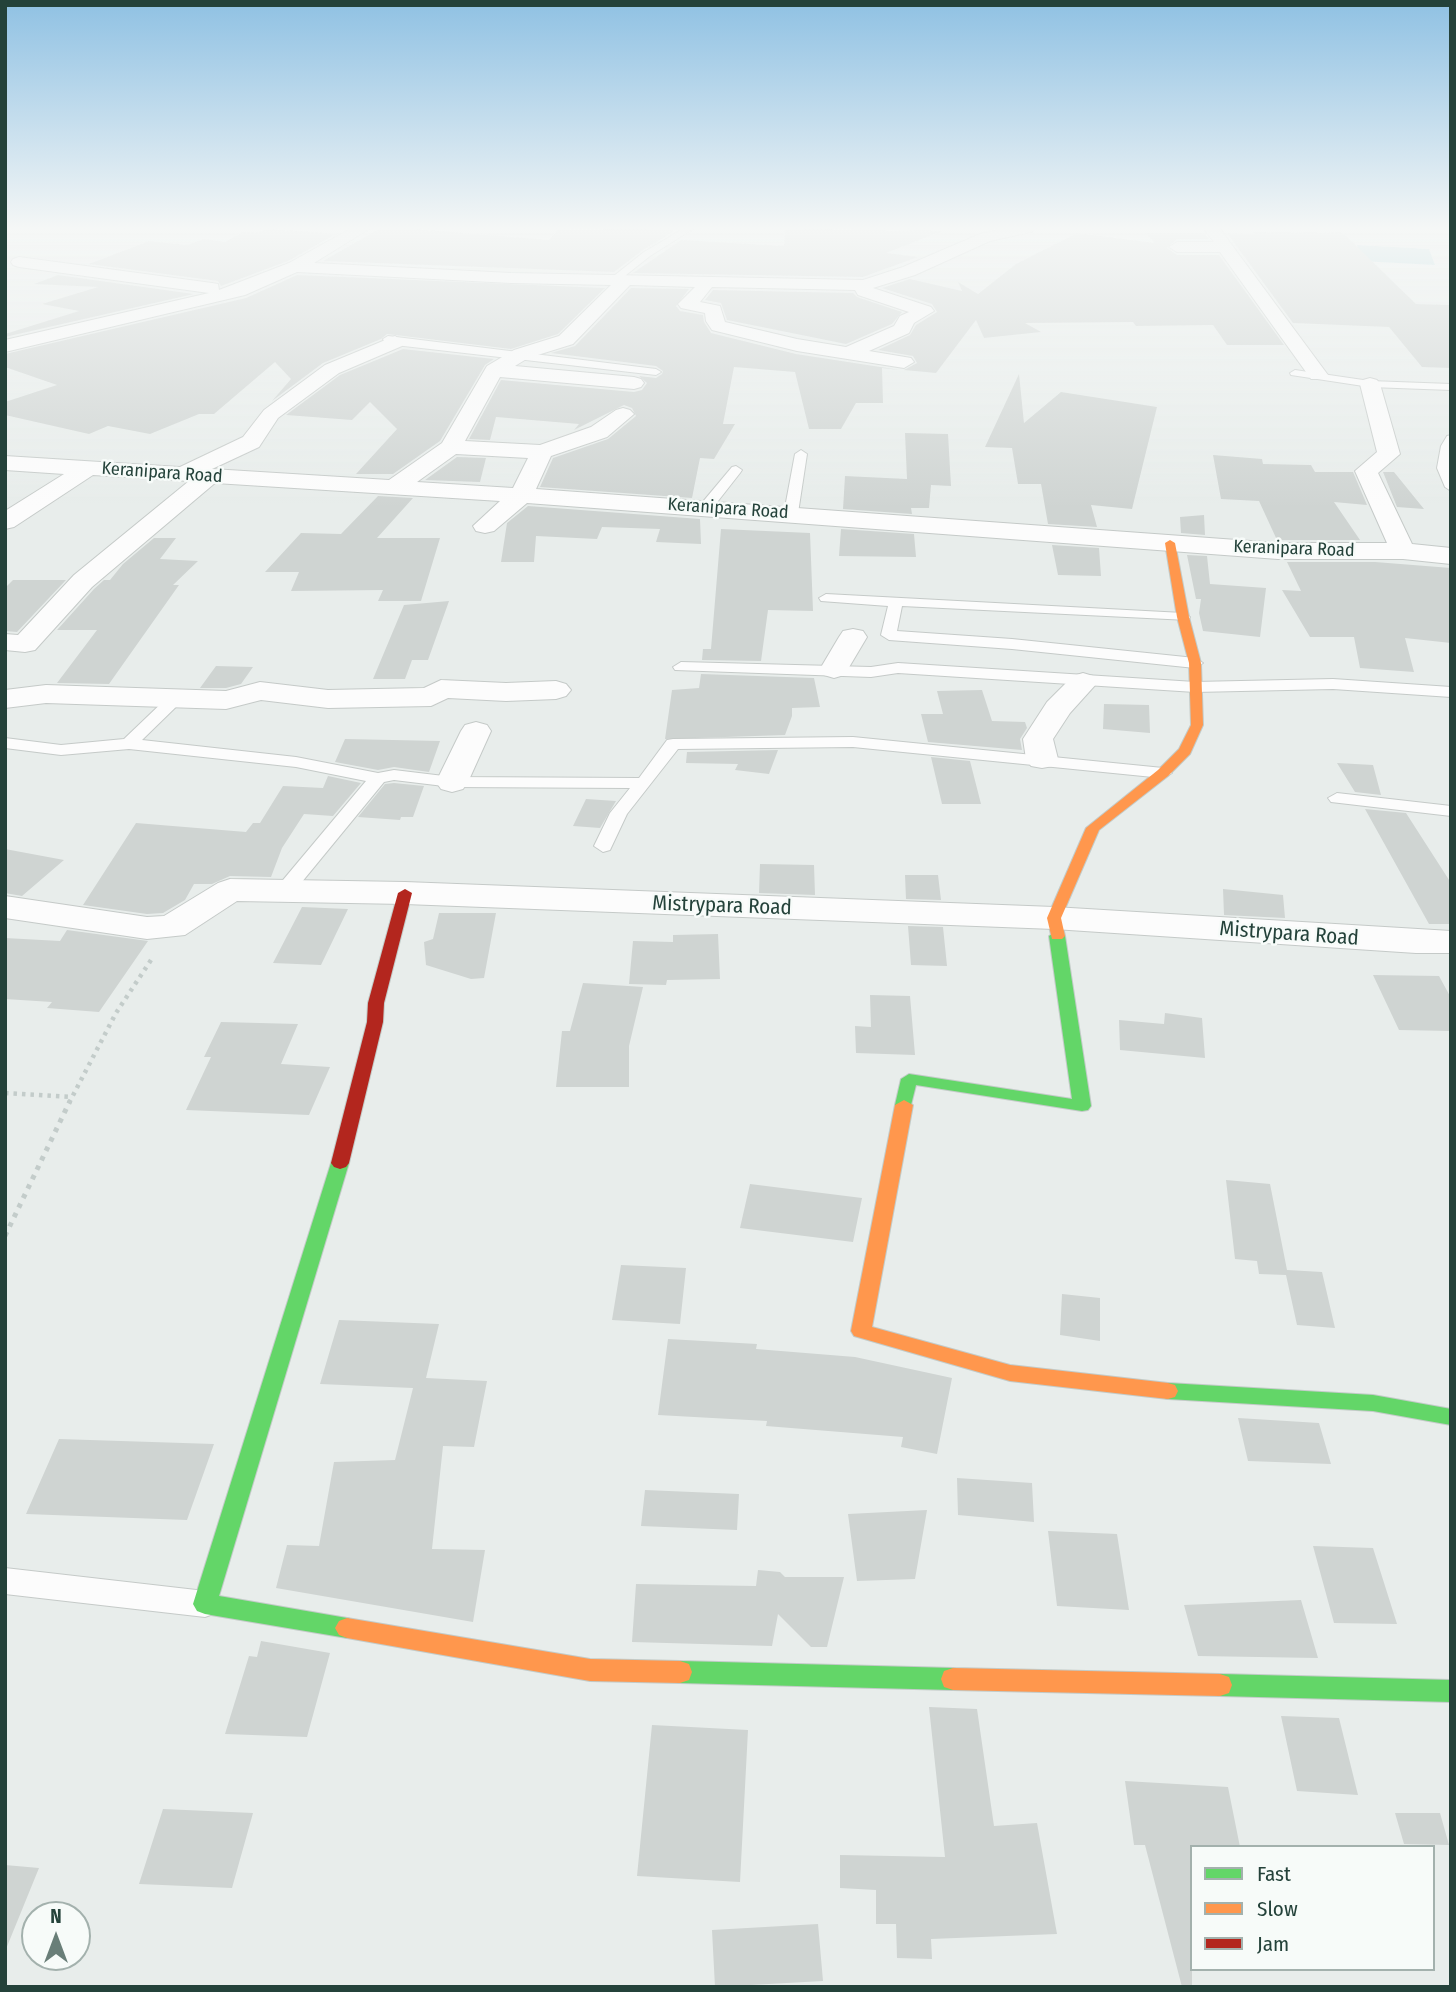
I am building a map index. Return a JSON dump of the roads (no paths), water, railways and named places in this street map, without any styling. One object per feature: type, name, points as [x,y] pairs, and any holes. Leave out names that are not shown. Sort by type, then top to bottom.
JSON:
[{"type":"street","points":[[5,346],[102,322]]},
{"type":"street","points":[[395,486],[451,447],[494,370],[522,354],[566,340],[582,322]]},
{"type":"street","points":[[716,322],[719,326],[797,345],[904,362]]},
{"type":"street","points":[[848,353],[902,329],[905,322]]},
{"type":"street","points":[[1279,322],[1318,375]]},
{"type":"street","points":[[17,323],[85,342]]},
{"type":"street","points":[[182,475],[251,442],[271,414],[332,369],[391,341]]},
{"type":"street","points":[[494,370],[634,383],[565,377]]},
{"type":"street","points":[[1370,384],[1389,454],[1366,471],[1404,551]]},
{"type":"street","points":[[451,447],[542,452],[599,432],[623,414]]},
{"type":"street","points":[[485,526],[521,496],[542,452]]},
{"type":"street","name":"Keranipara Road","points":[[5,463],[791,513],[1278,551],[1404,551],[1451,556]]},
{"type":"street","points":[[5,522],[90,467]]},
{"type":"street","points":[[5,678],[19,665],[15,643],[83,581],[208,477]]},
{"type":"street","points":[[1170,543],[1183,617],[1195,663],[1197,725],[1185,751],[1163,773],[1093,828],[1054,918],[1082,1105],[909,1079],[861,1331],[1010,1373],[1208,1395],[1373,1403],[1451,1417]]},
{"type":"street","points":[[834,669],[853,637]]},
{"type":"street","points":[[1042,759],[1038,739],[1058,708],[1083,682]]},
{"type":"street","points":[[5,699],[46,694],[226,700],[260,691],[328,699],[431,697],[441,689],[506,692],[556,690]]},
{"type":"street","points":[[452,782],[476,731]]},
{"type":"street","name":"Mistrypara Road","points":[[5,908],[147,928],[172,927],[230,890],[285,890],[1054,918],[1416,942],[1451,942]]},
{"type":"street","points":[[405,893],[376,1003],[375,1022],[348,1138],[205,1604],[590,1670],[1451,1691]]},
{"type":"lane","points":[[391,341],[522,354],[656,372]]},
{"type":"lane","points":[[1295,373],[1370,384],[1451,387]]},
{"type":"lane","points":[[1451,439],[1443,468],[1451,487]]},
{"type":"lane","points":[[791,513],[801,454]]},
{"type":"lane","points":[[706,508],[736,470]]},
{"type":"lane","points":[[826,598],[1183,617]]},
{"type":"lane","points":[[896,601],[889,635],[1012,644],[1195,663]]},
{"type":"lane","points":[[681,667],[871,672],[898,668],[1083,682],[1195,687],[1333,684],[1451,692]]},
{"type":"lane","points":[[129,744],[176,699]]},
{"type":"lane","points":[[603,846],[619,813],[673,744],[853,742],[1163,773]]},
{"type":"lane","points":[[5,743],[61,750],[129,744],[296,762],[378,778],[394,775],[452,782],[644,783]]},
{"type":"lane","points":[[285,890],[378,778]]},
{"type":"lane","points":[[1336,798],[1451,811]]},
{"type":"lane","points":[[5,1581],[205,1604]]}]
